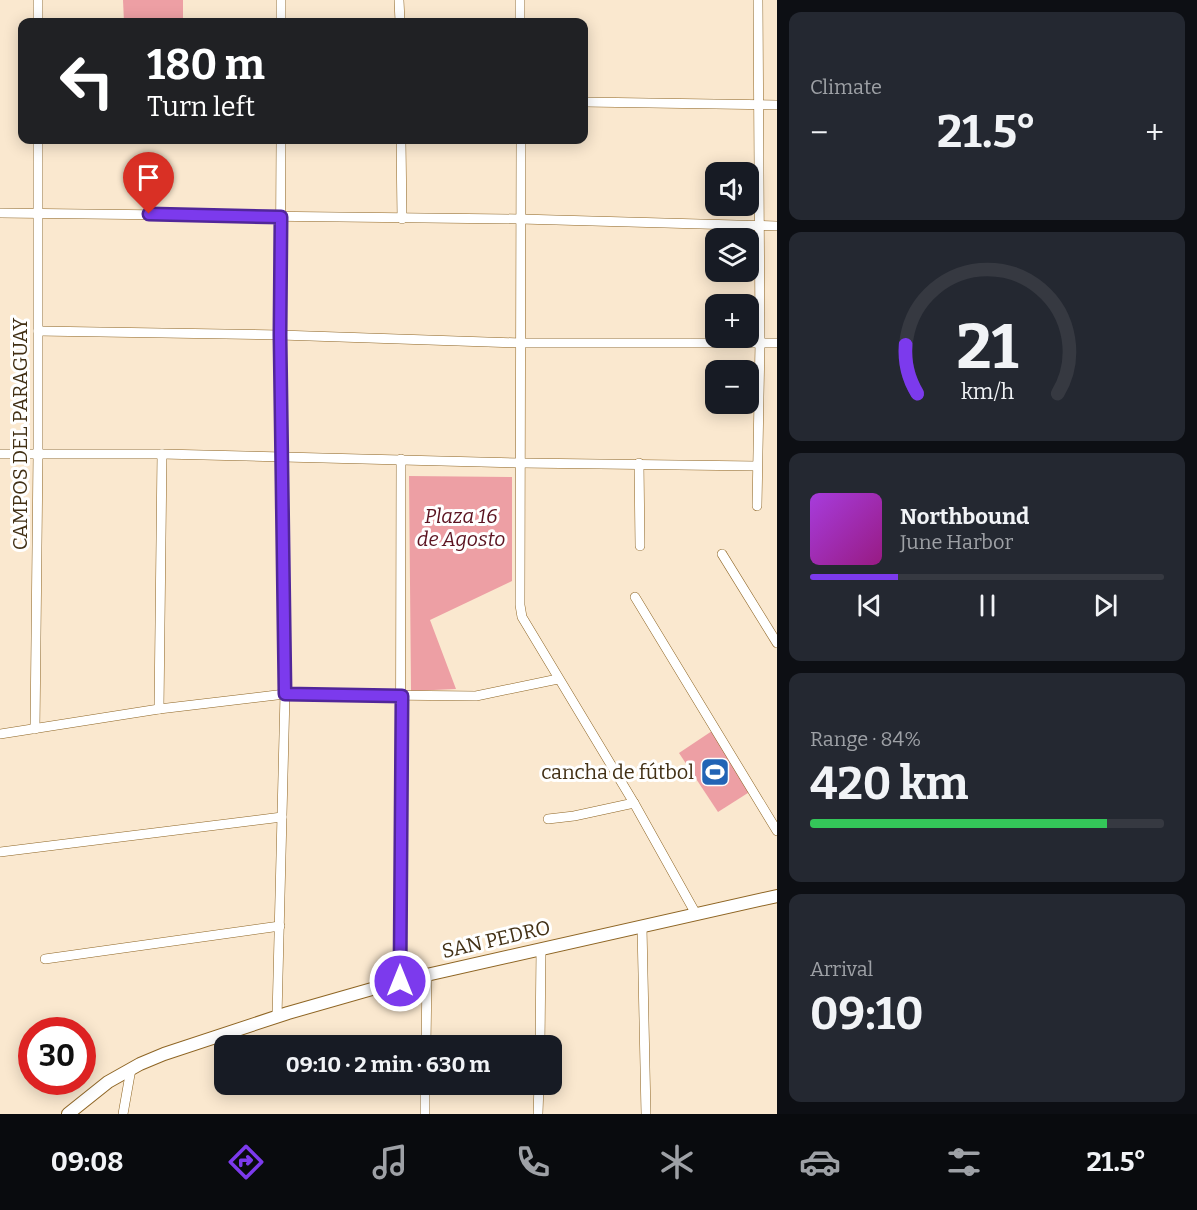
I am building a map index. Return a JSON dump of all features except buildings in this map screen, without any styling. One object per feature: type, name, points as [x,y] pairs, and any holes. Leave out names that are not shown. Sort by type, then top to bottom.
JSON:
[{"type":"main road","name":"SAN PEDRO","points":[[68,1114],[108,1082],[131,1069],[164,1054],[277,1017],[400,981],[777,896]]},
{"type":"street","points":[[38,0],[38,18]]},
{"type":"street","points":[[281,0],[281,18]]},
{"type":"street","points":[[399,0],[399,18]]},
{"type":"street","points":[[520,0],[520,18]]},
{"type":"street","points":[[757,507],[760,342],[758,0]]},
{"type":"street","points":[[588,102],[777,105]]},
{"type":"street","name":"CAMPOS DEL PARAGUAY","points":[[35,729],[38,144]]},
{"type":"street","points":[[277,1017],[285,694],[280,335],[281,144]]},
{"type":"street","points":[[401,144],[402,219]]},
{"type":"street","points":[[521,144],[520,605],[522,617],[634,803],[696,914]]},
{"type":"street","points":[[0,213],[520,219],[777,226]]},
{"type":"street","points":[[38,331],[280,335],[520,343],[777,343]]},
{"type":"street","points":[[0,454],[162,454],[757,466]]},
{"type":"street","points":[[159,709],[162,454]]},
{"type":"street","points":[[400,981],[401,459]]},
{"type":"street","points":[[639,463],[640,546]]},
{"type":"street","points":[[722,554],[777,643]]},
{"type":"street","points":[[635,597],[777,831]]},
{"type":"street","points":[[0,734],[159,709],[285,694],[476,696],[558,679]]},
{"type":"street","points":[[548,819],[574,816],[634,803]]},
{"type":"street","points":[[0,852],[282,817]]},
{"type":"street","points":[[45,959],[280,926]]},
{"type":"street","points":[[642,927],[646,1114]]},
{"type":"street","points":[[540,1035],[541,949]]},
{"type":"street","points":[[426,1035],[428,975]]},
{"type":"street","points":[[123,1114],[131,1069]]},
{"type":"street","points":[[424,1114],[425,1095]]},
{"type":"street","points":[[538,1114],[539,1095]]},
{"type":"green space","points":[[123,0],[183,0],[183,18],[124,18]]},
{"type":"green space","name":"Plaza 16 de Agosto","points":[[409,476],[512,477],[512,581],[430,620],[456,689],[411,691]]},
{"type":"green space","name":"cancha de fútbol","points":[[712,731],[751,791],[718,812],[679,753]]},
{"type":"place","name":"cancha de fútbol","points":[[715,772]]},
{"type":"route","points":[[149,214],[281,217],[280,335],[285,694],[402,696],[400,981]]}]
